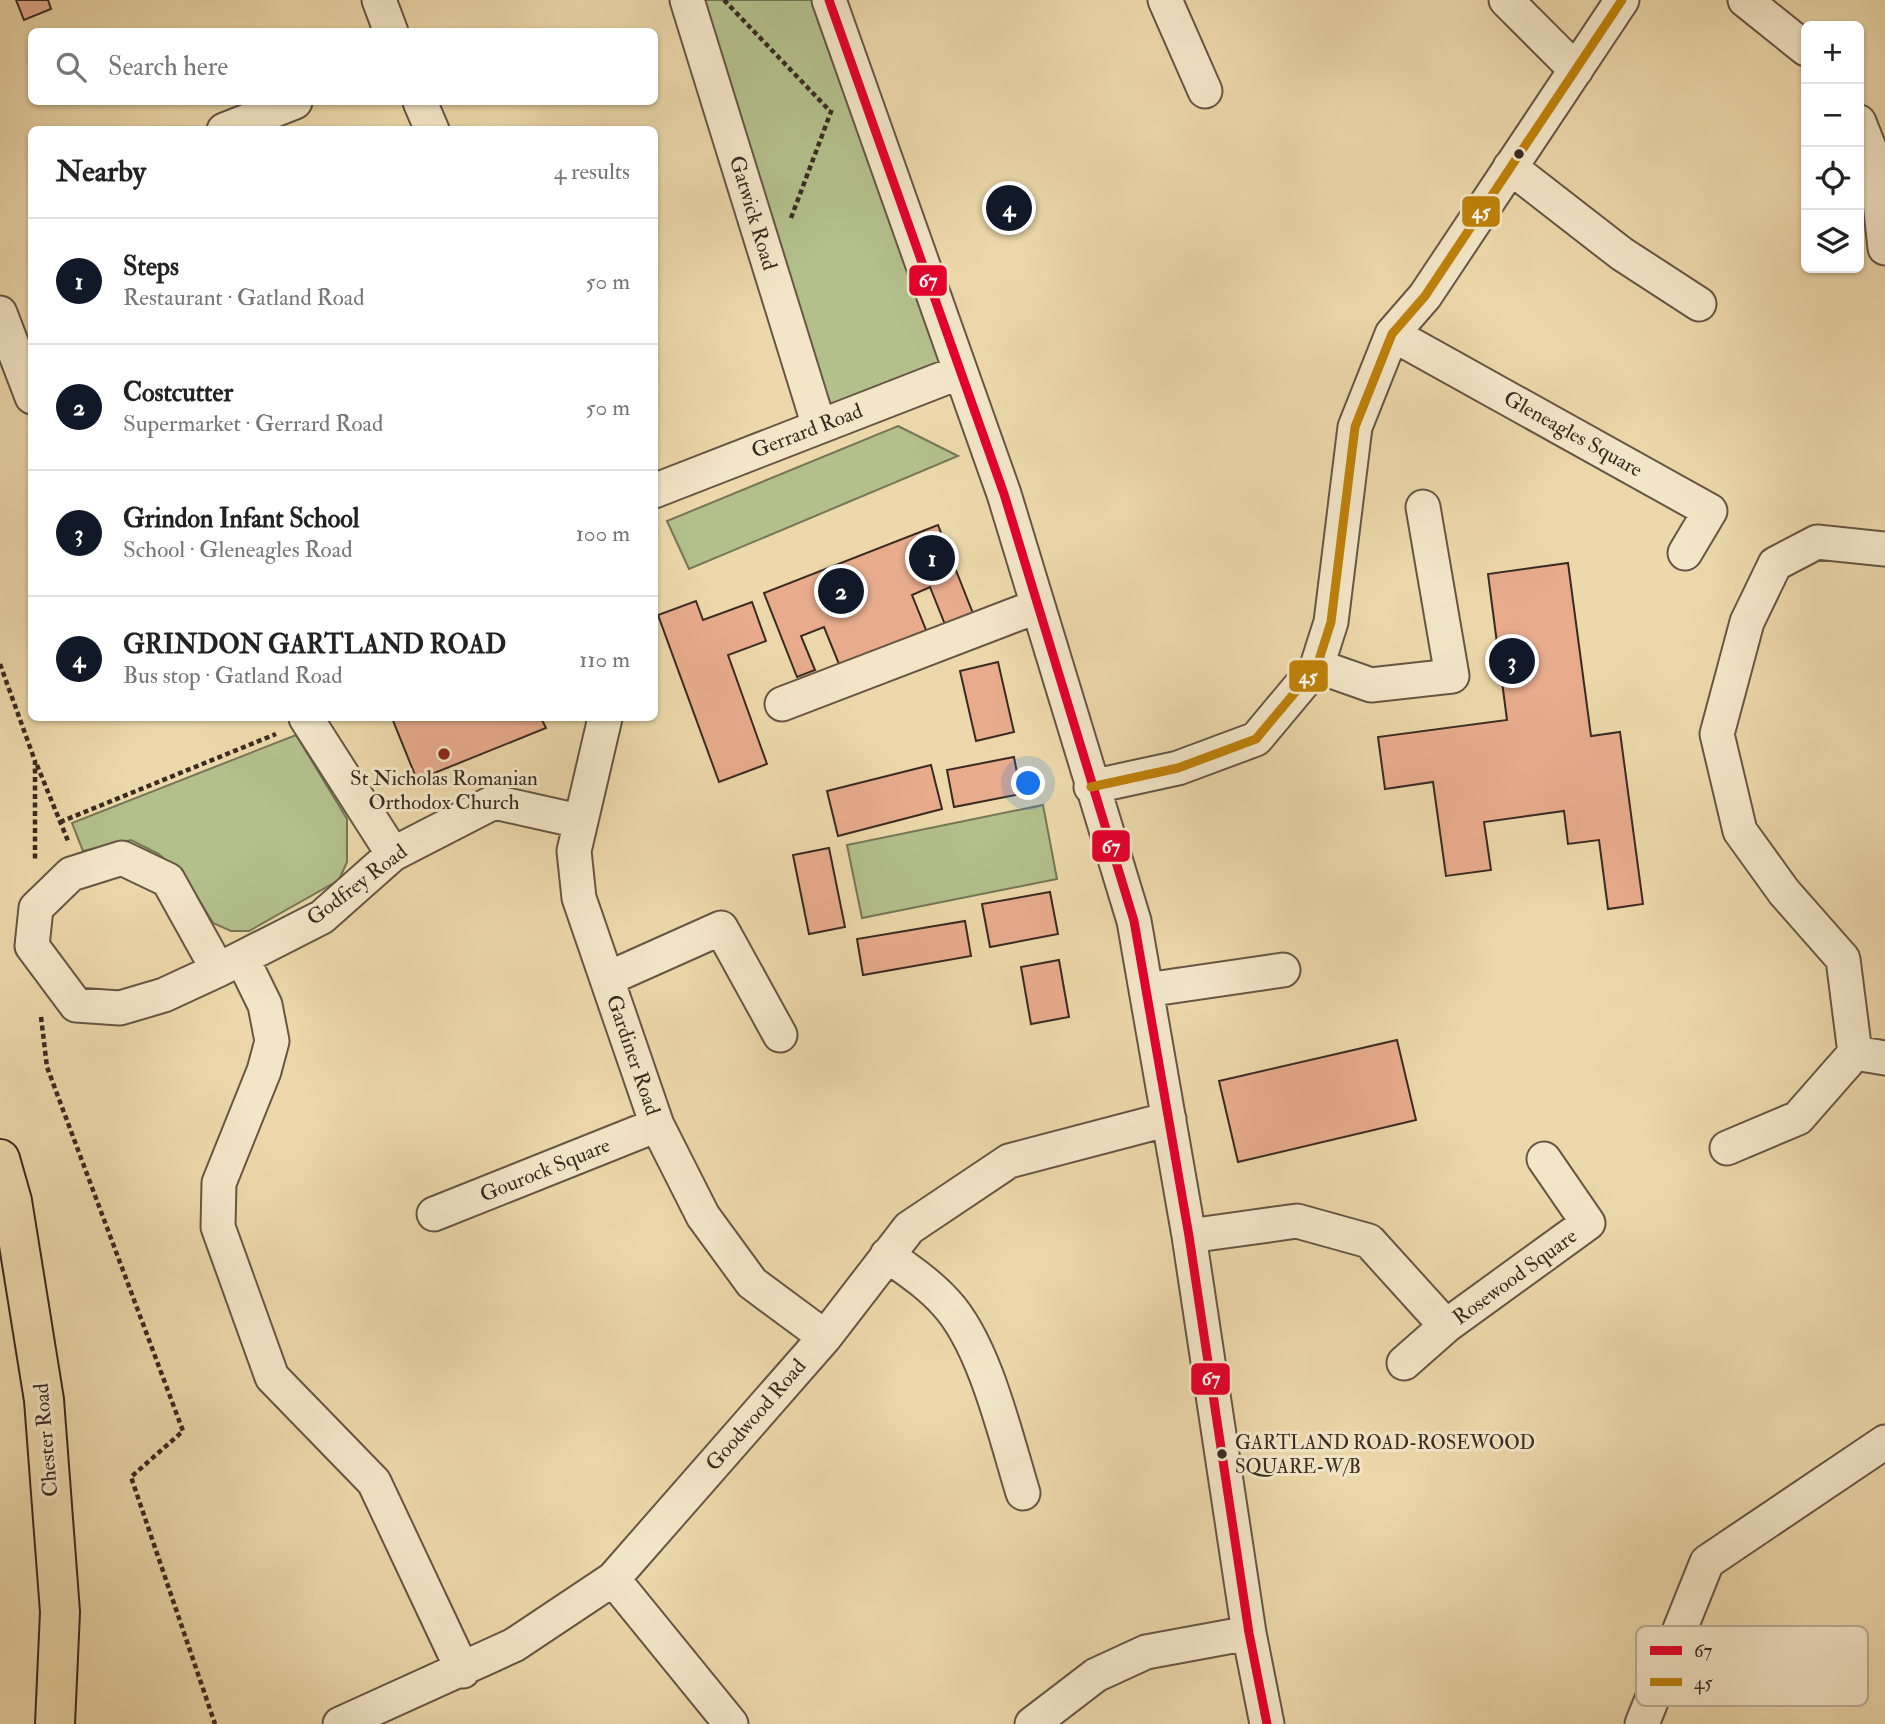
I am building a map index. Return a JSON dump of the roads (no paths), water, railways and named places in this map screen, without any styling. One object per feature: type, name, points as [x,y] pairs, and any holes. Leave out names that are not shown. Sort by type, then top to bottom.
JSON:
[{"type":"main road","name":"Chester Road","points":[[0,1159],[12,1200],[44,1400],[60,1612],[55,1724]]},
{"type":"street","points":[[379,0],[390,28]]},
{"type":"street","name":"Gatwick Road","points":[[687,0],[819,426]]},
{"type":"street","points":[[829,0],[1004,494],[1091,787],[1134,921],[1189,1236],[1263,1723]]},
{"type":"street","points":[[1506,0],[1576,70]]},
{"type":"street","points":[[1091,787],[1178,768],[1256,739],[1317,666],[1331,622],[1355,427],[1392,334],[1424,296],[1622,0]]},
{"type":"street","points":[[1745,0],[1801,45]]},
{"type":"street","points":[[1168,1],[1205,91]]},
{"type":"street","points":[[234,126],[287,105]]},
{"type":"street","points":[[421,105],[430,126]]},
{"type":"street","points":[[1864,135],[1876,166],[1885,246]]},
{"type":"street","points":[[1510,167],[1622,254],[1699,304]]},
{"type":"street","points":[[0,313],[28,386]]},
{"type":"street","name":"Gleneagles Square","points":[[1392,334],[1710,511],[1685,553]]},
{"type":"street","name":"Gerrard Road","points":[[658,489],[960,372]]},
{"type":"street","points":[[1317,666],[1371,685],[1452,676],[1423,507]]},
{"type":"street","points":[[1727,1149],[1798,1118],[1870,1055],[1843,959],[1784,891],[1740,831],[1717,734],[1747,622],[1775,564],[1818,542],[1885,549]]},
{"type":"street","points":[[782,705],[1038,606]]},
{"type":"street","points":[[308,721],[393,854]]},
{"type":"street","name":"Gardiner Road","points":[[604,721],[574,851],[579,898],[657,1125],[703,1216],[752,1283],[825,1337]]},
{"type":"street","name":"Godfrey Road","points":[[230,964],[168,880],[122,858],[71,874],[36,908],[32,946],[76,1005],[120,1008],[164,995],[230,964],[322,917],[393,854],[494,802],[579,821]]},
{"type":"street","points":[[607,979],[721,928],[780,1035]]},
{"type":"street","points":[[230,964],[265,1005],[272,1041],[264,1070],[219,1183],[218,1227],[272,1377],[374,1482],[463,1671]]},
{"type":"street","points":[[1146,990],[1283,971]]},
{"type":"street","name":"Goodwood Road","points":[[340,1724],[463,1671],[514,1645],[613,1579],[825,1337],[909,1228],[1009,1161],[1169,1119]]},
{"type":"street","name":"Gourock Square","points":[[434,1214],[657,1125]]},
{"type":"street","name":"Rosewood Square","points":[[1404,1363],[1446,1326],[1588,1223],[1544,1159]]},
{"type":"street","name":"Rosewood Square","points":[[1189,1236],[1297,1221],[1369,1241],[1446,1326]]},
{"type":"street","points":[[887,1255],[917,1275],[948,1304],[971,1342],[991,1390],[1023,1493]]},
{"type":"street","points":[[1681,1626],[1707,1562],[1885,1442]]},
{"type":"street","points":[[613,1579],[731,1724]]},
{"type":"street","points":[[1032,1724],[1096,1675],[1146,1652],[1249,1633]]},
{"type":"street","points":[[1642,1724],[1649,1706]]},
{"type":"place","name":"GRINDON GARTLAND ROAD","points":[[1009,208]]},
{"type":"place","name":"Steps","points":[[932,558]]},
{"type":"place","name":"Costcutter","points":[[841,591]]},
{"type":"place","name":"Grindon Infant School","points":[[1512,661]]},
{"type":"place","name":"St Nicholas Romanian Orthodox Church","points":[[444,754]]},
{"type":"place","name":"GARTLAND ROAD-ROSEWOOD SQUARE-W/B","points":[[1222,1454]]}]
